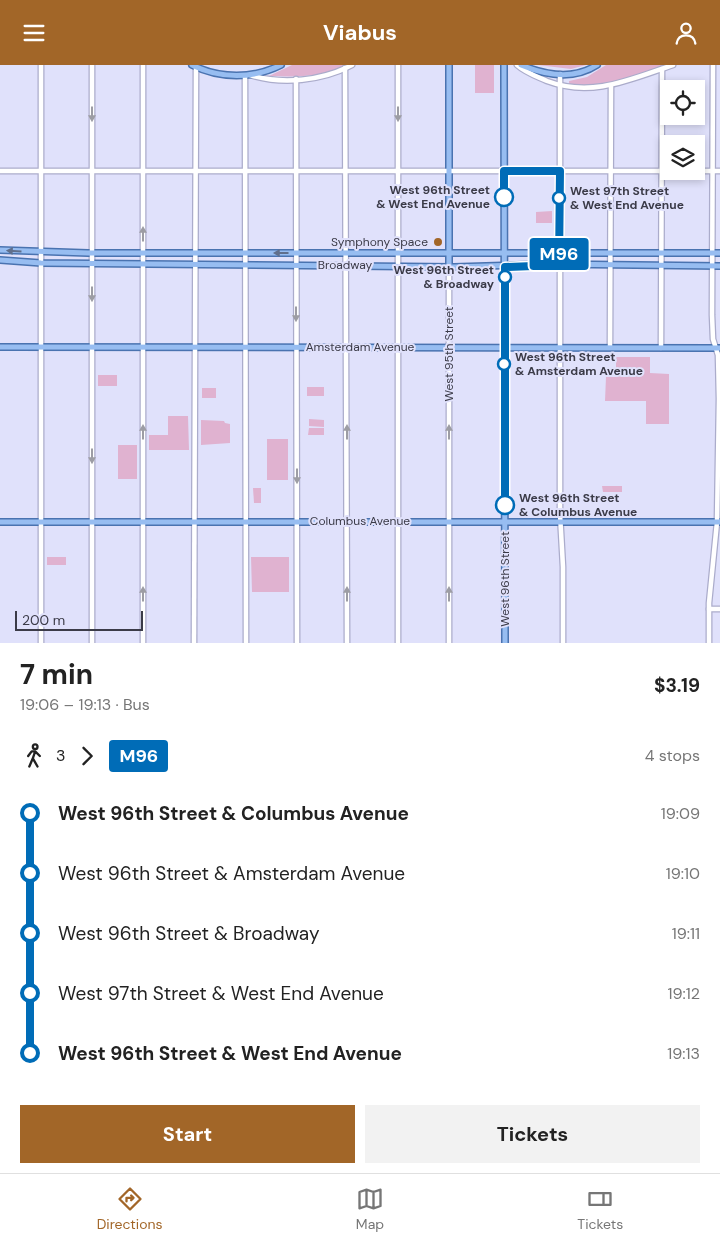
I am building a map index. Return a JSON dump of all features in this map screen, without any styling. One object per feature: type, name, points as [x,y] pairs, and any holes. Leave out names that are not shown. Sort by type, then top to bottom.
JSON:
[{"type":"main road","points":[[194,66],[219,74],[248,75],[281,65]]},
{"type":"main road","name":"West 95th Street","points":[[449,65],[449,267]]},
{"type":"main road","name":"West 96th Street","points":[[504,65],[504,643]]},
{"type":"main road","points":[[519,65],[560,74],[577,74],[597,65]]},
{"type":"main road","name":"Broadway","points":[[0,250],[41,253],[720,253]]},
{"type":"main road","name":"Broadway","points":[[0,260],[41,263],[449,267],[559,265],[720,266]]},
{"type":"main road","name":"Amsterdam Avenue","points":[[0,347],[717,348]]},
{"type":"main road","name":"Columbus Avenue","points":[[0,522],[719,522]]},
{"type":"street","points":[[41,65],[41,643]]},
{"type":"street","points":[[92,65],[92,643]]},
{"type":"street","points":[[143,65],[143,643]]},
{"type":"street","points":[[246,643],[246,171],[248,75],[262,79],[320,77],[352,65]]},
{"type":"street","points":[[398,65],[398,643]]},
{"type":"street","points":[[519,65],[526,72],[559,85],[583,89],[610,86],[673,65]]},
{"type":"street","points":[[709,643],[709,609],[719,522],[718,355],[713,265],[713,65]]},
{"type":"street","points":[[194,66],[194,643]]},
{"type":"street","points":[[345,69],[347,171],[347,643]]},
{"type":"street","points":[[662,69],[662,135]]},
{"type":"street","points":[[560,74],[559,347],[563,643]]},
{"type":"street","points":[[296,79],[297,643]]},
{"type":"street","points":[[610,86],[610,347]]},
{"type":"street","points":[[0,171],[660,171]]},
{"type":"street","points":[[705,171],[720,171]]},
{"type":"street","points":[[661,348],[662,180]]},
{"type":"street","name":"West 95th Street","points":[[449,267],[450,643]]},
{"type":"street","points":[[709,609],[720,609]]},
{"type":"shaded area","points":[[292,65],[348,65],[329,72],[310,75],[269,76]]},
{"type":"shaded area","points":[[475,65],[494,65],[494,93],[475,93]]},
{"type":"shaded area","points":[[538,65],[586,65],[571,69]]},
{"type":"shaded area","points":[[606,65],[667,65],[603,86],[569,85],[569,81],[587,77]]},
{"type":"shaded area","points":[[552,211],[552,223],[536,223],[536,212]]},
{"type":"shaded area","points":[[616,357],[650,357],[650,373],[669,374],[669,424],[646,424],[646,401],[605,401],[606,377],[616,377]]},
{"type":"shaded area","points":[[98,375],[117,375],[117,386],[98,386]]},
{"type":"shaded area","points":[[307,387],[324,387],[324,396],[307,396]]},
{"type":"shaded area","points":[[202,388],[216,388],[216,398],[202,398]]},
{"type":"shaded area","points":[[168,416],[188,416],[189,450],[149,450],[149,435],[168,435]]},
{"type":"shaded area","points":[[309,419],[324,420],[324,427],[309,426]]},
{"type":"shaded area","points":[[201,420],[224,421],[230,424],[230,443],[201,445]]},
{"type":"shaded area","points":[[309,428],[324,428],[324,435],[308,435]]},
{"type":"shaded area","points":[[267,439],[288,439],[288,480],[267,480]]},
{"type":"shaded area","points":[[118,445],[137,445],[137,479],[118,479]]},
{"type":"shaded area","points":[[602,486],[622,486],[622,492],[603,492]]},
{"type":"shaded area","points":[[253,488],[261,488],[261,503],[254,503]]},
{"type":"shaded area","points":[[47,557],[66,557],[66,565],[47,565]]},
{"type":"shaded area","points":[[251,557],[289,557],[289,592],[252,592]]},
{"type":"bus line","name":"M96","points":[[504,197],[504,171],[560,171],[559,265],[505,267],[505,505]]},
{"type":"place","name":"West 96th Street & West End Avenue","points":[[504,197]]},
{"type":"place","name":"West 97th Street & West End Avenue","points":[[559,198]]},
{"type":"place","name":"Symphony Space","points":[[438,242]]},
{"type":"place","name":"West 96th Street & Broadway","points":[[505,277]]},
{"type":"place","name":"West 96th Street & Amsterdam Avenue","points":[[504,364]]},
{"type":"place","name":"West 96th Street & Columbus Avenue","points":[[505,505]]}]
